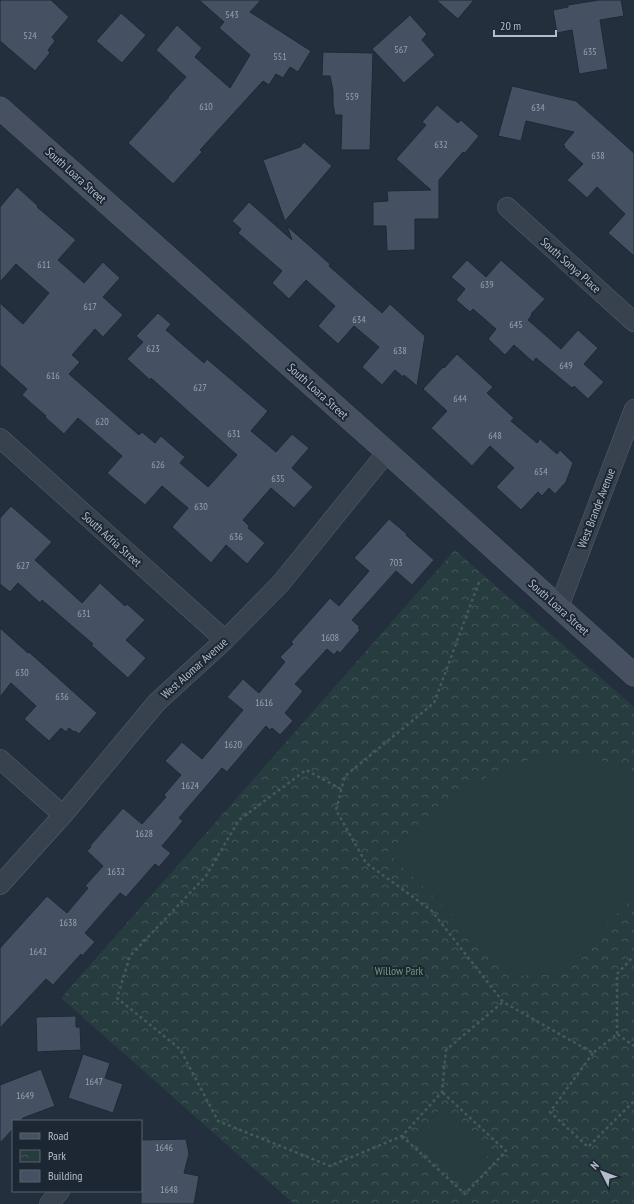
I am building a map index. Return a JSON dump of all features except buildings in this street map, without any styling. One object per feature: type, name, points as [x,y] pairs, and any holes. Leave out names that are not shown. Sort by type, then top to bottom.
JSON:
[{"type":"street","name":"South Loara Street","points":[[0,108],[634,674]]},
{"type":"street","name":"South Sonya Place","points":[[507,207],[634,322]]},
{"type":"street","name":"West Brande Avenue","points":[[559,607],[634,409]]},
{"type":"street","name":"South Adria Street","points":[[0,438],[225,640]]},
{"type":"street","name":"West Alomar Avenue","points":[[0,885],[63,815],[157,702],[225,640],[281,583],[387,452]]},
{"type":"street","points":[[0,759],[63,815]]},
{"type":"street","points":[[49,1204],[59,1192]]},
{"type":"path","points":[[479,582],[434,703],[345,776],[336,810],[366,863],[431,910],[503,1002],[593,1053]]},
{"type":"path","points":[[341,789],[306,770],[239,820],[206,876],[130,956],[117,998],[180,1049],[218,1121],[330,1166],[402,1136],[442,1092],[446,1050],[503,1002]]},
{"type":"path","points":[[617,1034],[617,974],[634,956]]},
{"type":"path","points":[[617,1034],[634,1046]]},
{"type":"path","points":[[617,1034],[593,1053],[550,1112],[588,1147],[634,1101]]},
{"type":"path","points":[[402,1136],[465,1194],[506,1151],[442,1092]]},
{"type":"green space","name":"Willow Park","points":[[455,550],[634,707],[634,1204],[294,1204],[61,998]]},
{"type":"green space","points":[[588,755],[628,771],[634,776],[634,896],[557,974],[517,976],[387,852],[451,799],[497,771],[540,756]]},
{"type":"green space","points":[[442,1107],[492,1152],[465,1179],[416,1135]]}]
